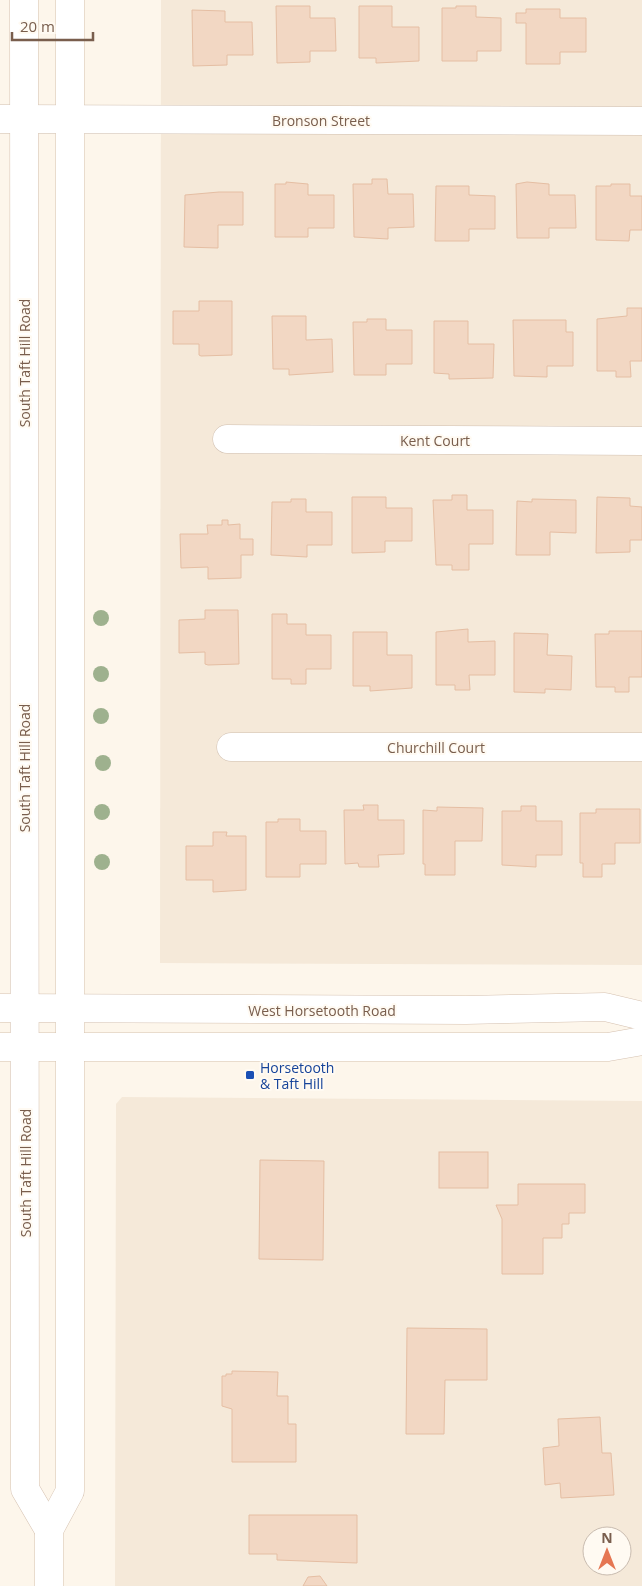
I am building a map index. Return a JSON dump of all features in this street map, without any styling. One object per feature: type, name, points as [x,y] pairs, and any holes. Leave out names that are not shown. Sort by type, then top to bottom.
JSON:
[{"type":"main road","name":"South Taft Hill Road","points":[[24,0],[12,119],[12,1046],[25,1489],[49,1530]]},
{"type":"main road","points":[[49,1586],[49,1530],[70,1492],[72,1009],[70,0]]},
{"type":"main road","name":"Bronson Street","points":[[12,119],[642,121]]},
{"type":"main road","name":"Kent Court","points":[[227,439],[642,441]]},
{"type":"main road","name":"Churchill Court","points":[[230,747],[642,748]]},
{"type":"main road","name":"West Horsetooth Road","points":[[12,1008],[466,1010],[605,1007],[642,1016]]},
{"type":"main road","points":[[12,1046],[608,1047],[642,1041]]},
{"type":"shaded area","points":[[161,0],[642,0],[642,965],[160,963]]},
{"type":"shaded area","points":[[122,1097],[642,1101],[642,1586],[115,1586],[116,1104]]},
{"type":"building","points":[[276,6],[310,6],[310,18],[335,18],[336,51],[310,51],[310,62],[277,63]]},
{"type":"building","points":[[359,6],[392,6],[392,27],[419,27],[419,61],[376,63],[376,58],[359,58]]},
{"type":"building","points":[[456,6],[476,6],[476,17],[501,18],[501,51],[477,51],[477,61],[442,61],[442,8],[456,8]]},
{"type":"building","points":[[526,9],[560,9],[560,18],[586,18],[586,52],[560,52],[560,64],[526,64],[526,23],[516,23],[516,13],[526,13]]},
{"type":"building","points":[[192,10],[225,11],[225,22],[252,22],[253,55],[227,55],[227,65],[193,66]]},
{"type":"building","points":[[372,179],[387,179],[388,194],[413,194],[414,227],[388,228],[388,239],[354,237],[353,184],[372,184]]},
{"type":"building","points":[[286,182],[308,184],[308,195],[334,195],[334,228],[308,228],[308,237],[275,237],[275,184],[286,184]]},
{"type":"building","points":[[527,182],[549,184],[549,195],[575,195],[576,228],[549,228],[549,238],[517,238],[516,184]]},
{"type":"building","points":[[611,184],[630,184],[630,196],[642,196],[642,230],[630,230],[629,241],[596,240],[596,186],[611,186]]},
{"type":"building","points":[[436,186],[469,186],[469,195],[495,196],[495,229],[469,229],[469,241],[435,241]]},
{"type":"building","points":[[243,192],[243,225],[218,225],[218,248],[184,247],[185,195]]},
{"type":"building","points":[[199,301],[232,301],[232,355],[201,356],[199,355],[199,344],[173,344],[173,311],[199,311]]},
{"type":"building","points":[[627,308],[642,308],[642,361],[630,361],[631,377],[616,377],[616,371],[597,371],[597,319],[627,316]]},
{"type":"building","points":[[272,316],[306,316],[306,340],[332,339],[333,372],[289,375],[289,369],[273,369]]},
{"type":"building","points":[[367,319],[386,319],[386,330],[412,330],[412,364],[386,364],[386,375],[354,375],[353,322],[367,322]]},
{"type":"building","points":[[513,320],[566,320],[566,332],[573,332],[573,366],[547,366],[547,377],[514,376]]},
{"type":"building","points":[[434,321],[468,321],[468,344],[494,344],[493,378],[449,379],[449,374],[434,373]]},
{"type":"building","points":[[452,495],[467,495],[467,510],[493,510],[493,544],[469,544],[469,570],[452,570],[452,565],[436,565],[433,500],[452,500]]},
{"type":"building","points":[[352,497],[386,497],[386,508],[412,508],[412,541],[385,541],[385,552],[352,553]]},
{"type":"building","points":[[597,497],[630,498],[630,506],[642,507],[642,540],[630,540],[630,552],[596,553]]},
{"type":"building","points":[[291,499],[306,499],[306,512],[332,512],[332,545],[307,545],[307,557],[271,555],[272,502],[291,502]]},
{"type":"building","points":[[532,499],[576,500],[576,533],[550,532],[550,555],[516,555],[517,501],[532,502]]},
{"type":"building","points":[[222,520],[228,520],[228,525],[240,524],[240,539],[253,539],[253,555],[241,555],[241,578],[208,579],[208,567],[181,568],[180,534],[208,534],[207,525],[222,525]]},
{"type":"building","points":[[205,610],[238,610],[239,664],[208,665],[205,664],[205,652],[179,653],[179,620],[205,619]]},
{"type":"building","points":[[272,614],[287,614],[287,624],[306,624],[306,635],[331,635],[331,669],[306,669],[306,684],[291,684],[291,679],[272,679]]},
{"type":"building","points":[[468,629],[468,642],[495,641],[495,675],[469,675],[470,690],[455,690],[455,685],[436,685],[436,632]]},
{"type":"building","points":[[609,631],[642,631],[642,677],[629,677],[629,692],[615,692],[615,687],[596,687],[595,634],[609,634]]},
{"type":"building","points":[[353,632],[387,632],[387,655],[412,655],[412,688],[370,691],[370,686],[353,686]]},
{"type":"building","points":[[514,633],[548,634],[547,655],[572,656],[571,690],[545,689],[545,693],[514,692]]},
{"type":"building","points":[[363,805],[378,805],[378,820],[404,820],[404,854],[378,855],[379,867],[359,867],[358,863],[345,864],[344,810],[364,810]]},
{"type":"building","points":[[521,806],[536,806],[536,821],[562,821],[562,855],[536,855],[536,867],[502,865],[502,811],[521,811]]},
{"type":"building","points":[[437,807],[483,808],[482,841],[455,841],[455,875],[425,875],[425,864],[423,864],[423,810],[437,811]]},
{"type":"building","points":[[596,809],[640,809],[640,843],[615,843],[615,864],[602,864],[602,877],[583,877],[583,863],[580,863],[580,813],[596,813]]},
{"type":"building","points":[[278,819],[300,819],[300,831],[326,831],[326,864],[300,864],[300,877],[266,877],[266,822],[278,822]]},
{"type":"building","points":[[213,832],[227,832],[226,836],[246,836],[246,890],[213,892],[213,880],[186,880],[186,846],[213,846]]},
{"type":"building","points":[[439,1152],[488,1152],[488,1188],[439,1188]]},
{"type":"building","points":[[260,1160],[324,1161],[323,1260],[259,1259]]},
{"type":"building","points":[[518,1184],[585,1184],[585,1213],[569,1213],[569,1224],[562,1224],[562,1238],[543,1238],[543,1274],[502,1274],[502,1219],[496,1205],[518,1205]]},
{"type":"building","points":[[407,1328],[487,1329],[487,1380],[445,1380],[444,1434],[406,1434]]},
{"type":"building","points":[[232,1371],[278,1372],[277,1396],[288,1396],[288,1424],[296,1424],[296,1462],[232,1462],[232,1409],[222,1406],[222,1376],[232,1374]]},
{"type":"building","points":[[600,1417],[602,1453],[611,1453],[614,1495],[561,1498],[560,1483],[545,1485],[543,1448],[559,1446],[558,1419]]},
{"type":"building","points":[[249,1515],[357,1515],[357,1563],[277,1560],[277,1554],[249,1554]]},
{"type":"building","points":[[320,1576],[327,1586],[303,1586],[308,1577]]},
{"type":"place","name":"Horsetooth & Taft Hill","points":[[250,1075]]}]
